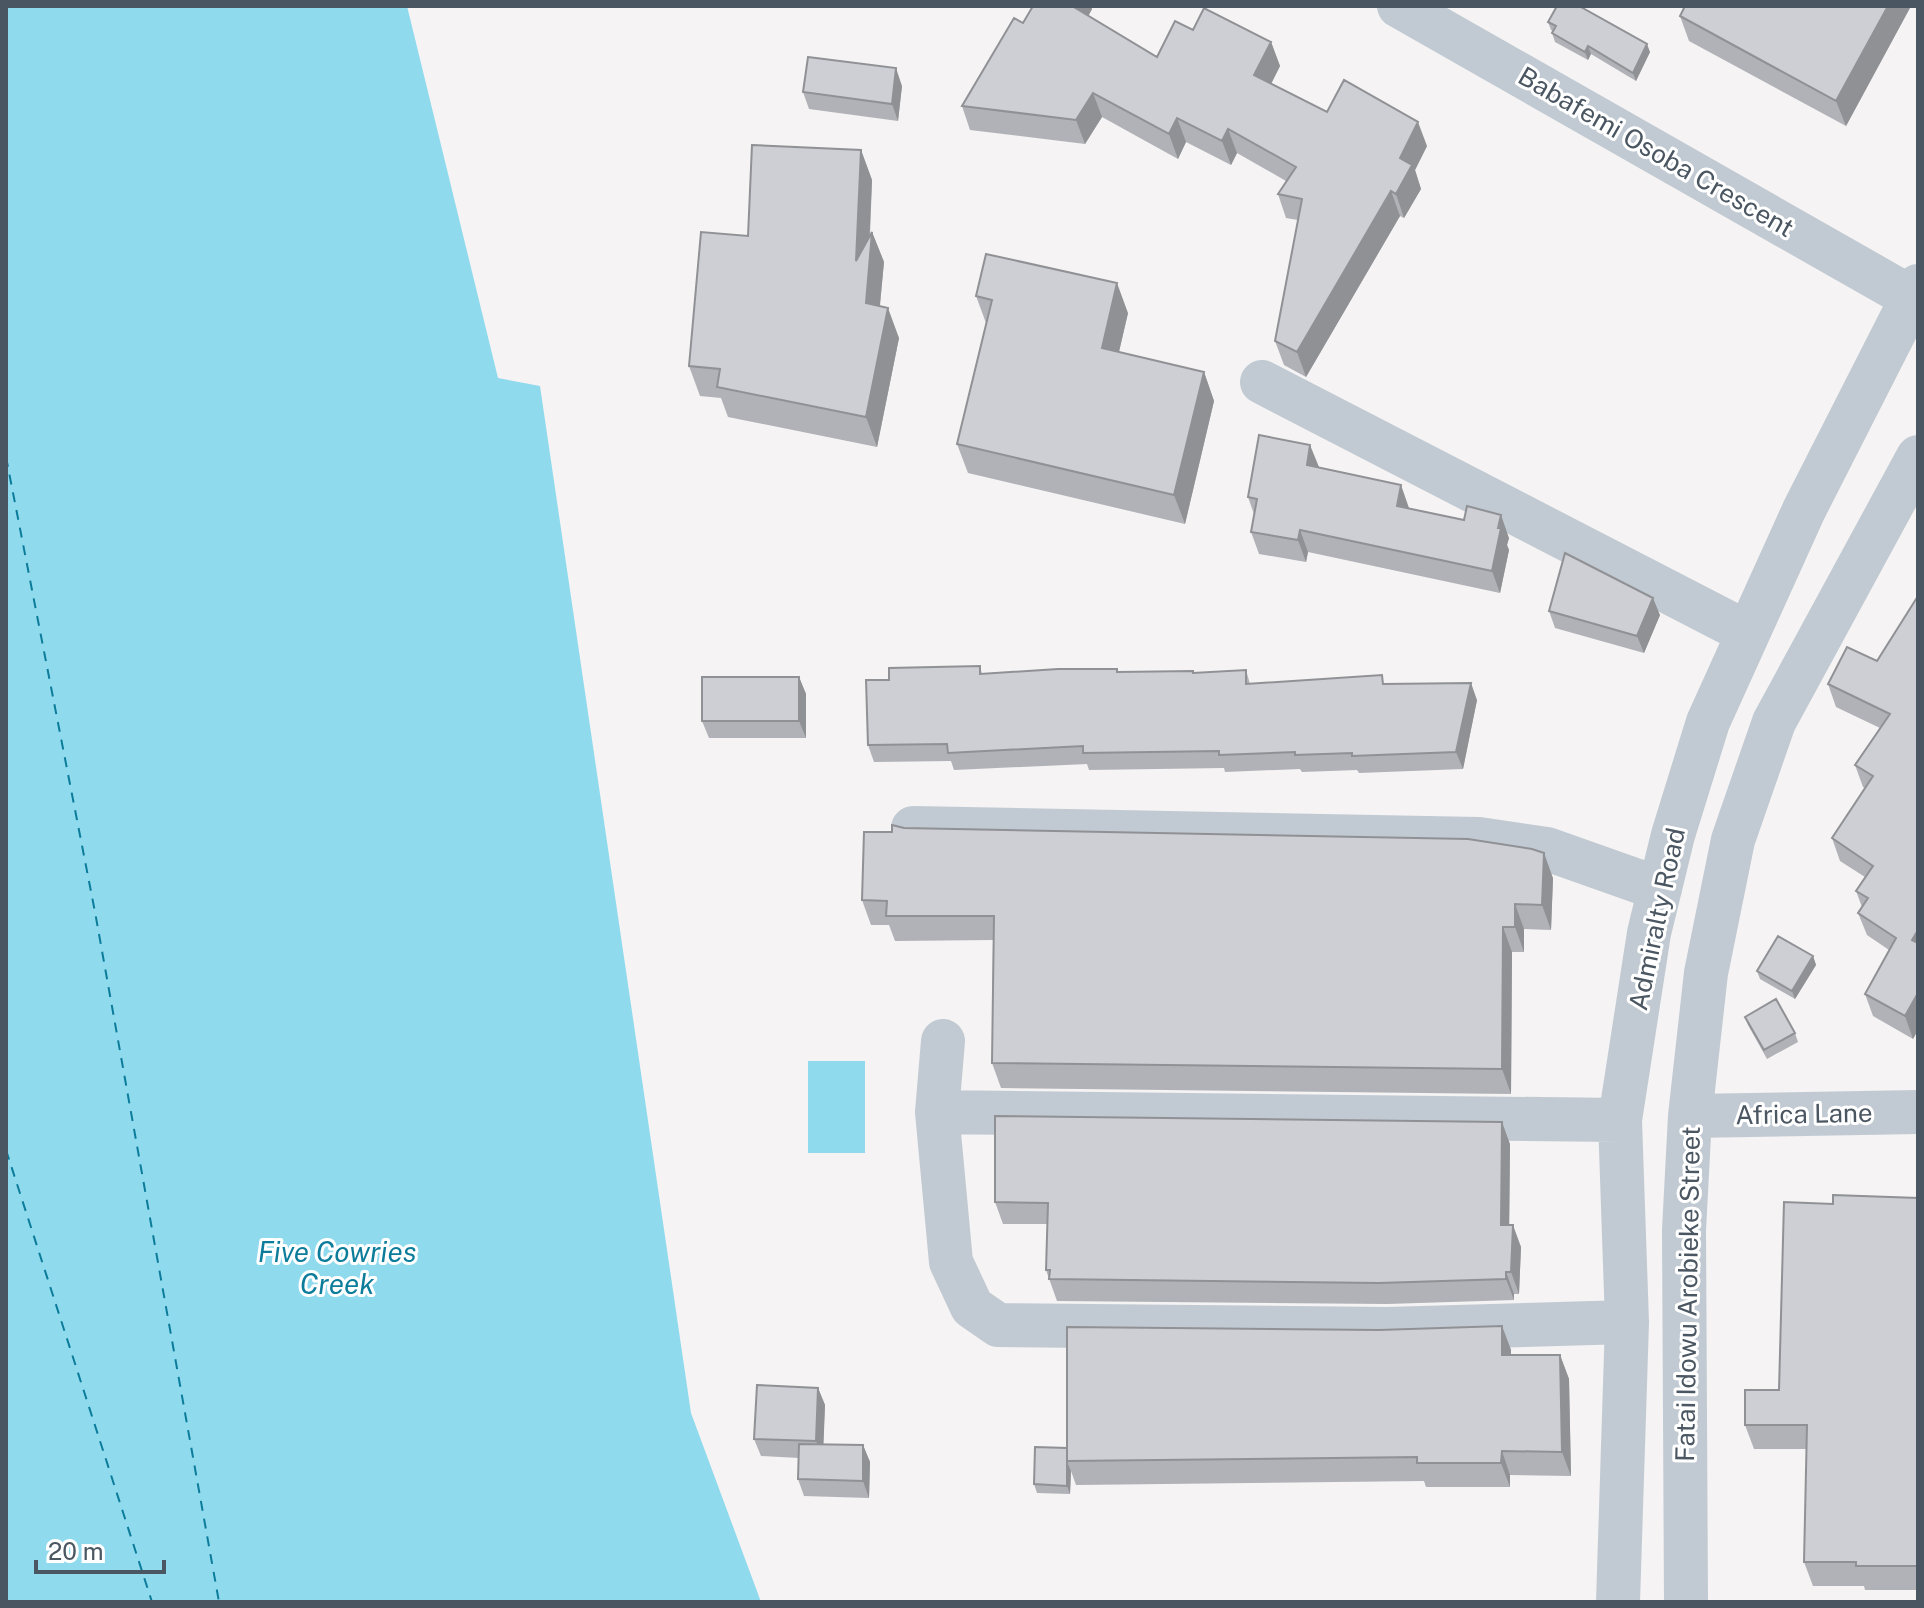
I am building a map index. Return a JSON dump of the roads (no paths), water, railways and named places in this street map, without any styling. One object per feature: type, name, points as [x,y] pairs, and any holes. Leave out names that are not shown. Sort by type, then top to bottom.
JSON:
[{"type":"street","name":"Babafemi Osoba Crescent","points":[[1399,6],[1915,292]]},
{"type":"street","name":"Admiralty Road","points":[[1618,1602],[1627,1322],[1620,1120],[1649,933],[1673,835],[1708,722],[1804,510],[1915,292]]},
{"type":"street","points":[[1262,382],[1748,633]]},
{"type":"street","name":"Fatai Idowu Arobieke Street","points":[[1686,1602],[1684,1230],[1690,1116],[1706,973],[1733,840],[1774,722],[1918,457]]},
{"type":"street","points":[[913,828],[1479,839],[1547,849],[1660,889]]},
{"type":"street","points":[[943,1041],[937,1112],[951,1262],[972,1307],[998,1325],[1387,1329],[1627,1322]]},
{"type":"street","points":[[937,1112],[1620,1120]]},
{"type":"street","name":"Africa Lane","points":[[1690,1116],[1918,1112]]},
{"type":"water","name":"Five Cowries Creek","points":[[6,6],[407,6],[498,378],[540,386],[691,1413],[761,1602],[6,1602]]},
{"type":"water","points":[[808,1061],[865,1061],[865,1153],[808,1153]]}]
